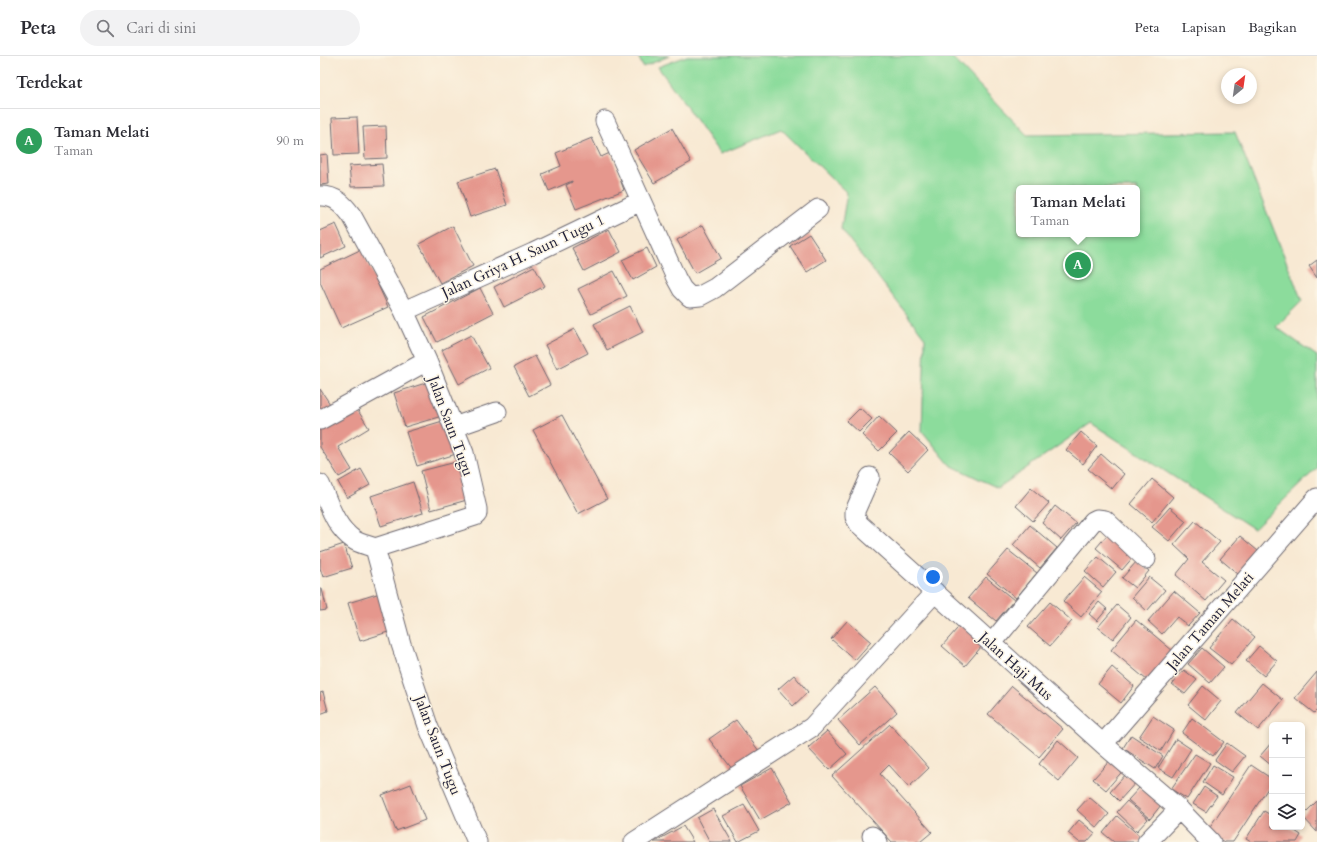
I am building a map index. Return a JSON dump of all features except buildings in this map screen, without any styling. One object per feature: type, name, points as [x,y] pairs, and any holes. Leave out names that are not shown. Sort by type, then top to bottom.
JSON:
[{"type":"street","points":[[605,121],[676,278],[682,289],[690,297],[700,296],[715,288],[818,209]]},
{"type":"street","name":"Jalan Saun Tugu","points":[[320,196],[336,199],[348,210],[404,310],[427,361],[464,453],[477,514],[375,548],[401,644],[428,726],[477,842]]},
{"type":"street","name":"Jalan Griya H. Saun Tugu 1","points":[[404,310],[533,253],[641,201]]},
{"type":"street","points":[[320,420],[427,361]]},
{"type":"street","points":[[454,427],[498,412]]},
{"type":"street","name":"Jalan Haji Mus","points":[[870,477],[855,511],[855,517],[859,524],[1103,744],[1179,809],[1211,842]]},
{"type":"street","points":[[320,484],[336,521],[343,531],[356,541],[375,548]]},
{"type":"street","name":"Jalan Taman Melati","points":[[1103,744],[1317,498]]},
{"type":"street","points":[[992,643],[1093,521],[1097,519],[1105,520],[1146,559]]},
{"type":"street","points":[[634,842],[812,727],[936,592]]},
{"type":"street","points":[[1147,842],[1179,809]]},
{"type":"green space","points":[[638,56],[669,56],[643,67]]},
{"type":"green space","points":[[687,56],[951,56],[1027,135],[1235,132],[1302,301],[1276,327],[1317,356],[1317,468],[1254,529],[1091,423],[998,488],[950,465],[922,431],[925,338],[841,229],[847,193],[781,129],[720,154],[658,67]]},
{"type":"place","name":"Taman Melati","points":[[1078,265]]}]
